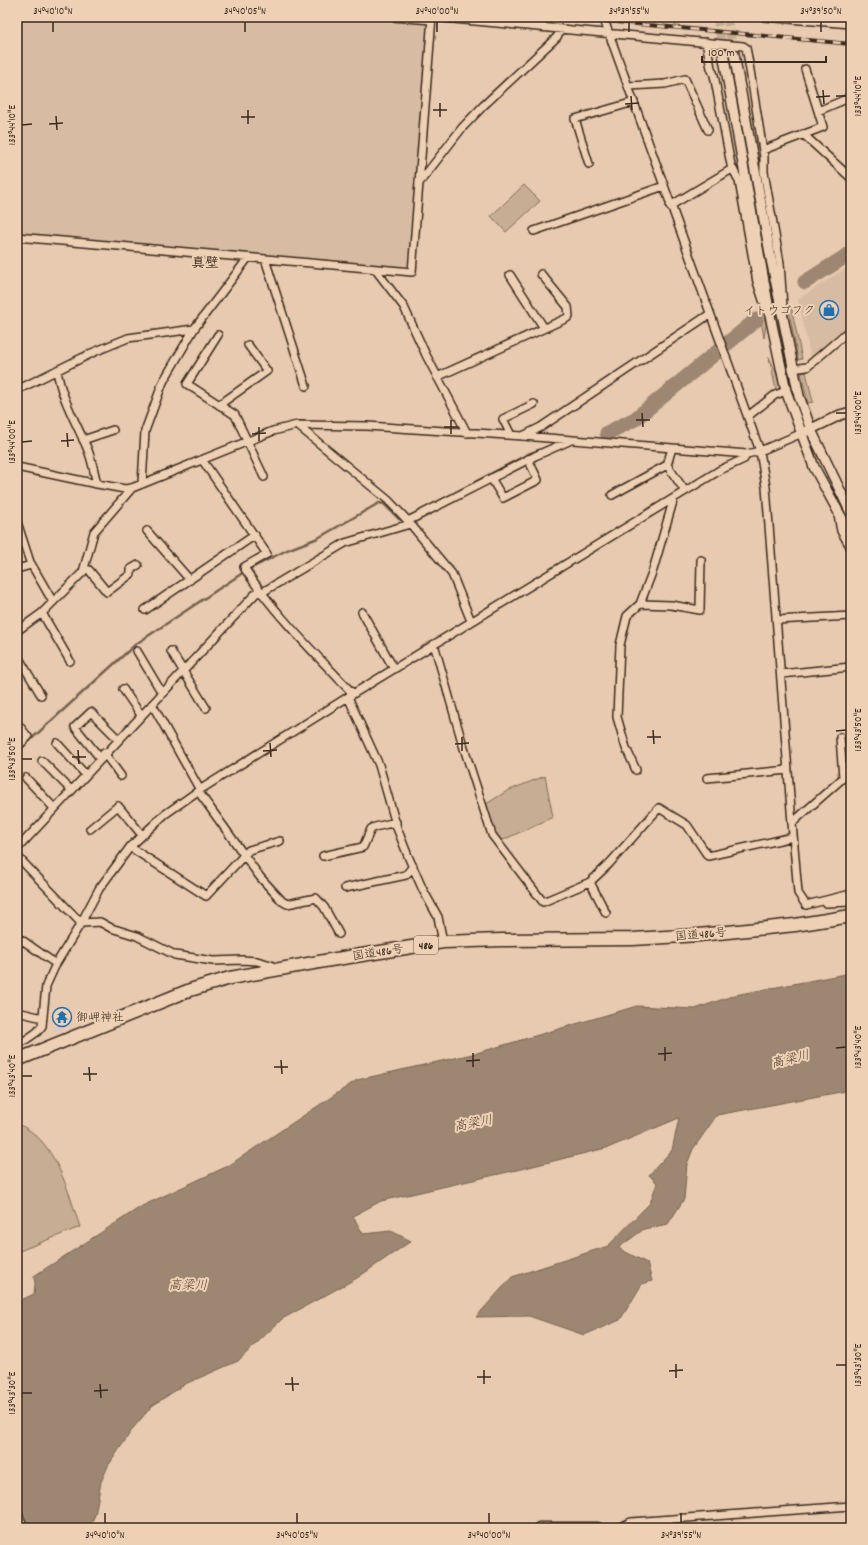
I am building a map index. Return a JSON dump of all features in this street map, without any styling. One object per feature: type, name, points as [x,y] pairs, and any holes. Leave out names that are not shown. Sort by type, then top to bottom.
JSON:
[{"type":"highway","name":"国道486号","points":[[17,1060],[190,990],[230,978],[276,969],[443,942],[633,939],[699,935],[795,925],[851,916]]},
{"type":"main road","points":[[17,1517],[22,1528]]},
{"type":"main road","points":[[539,1528],[598,1528]]},
{"type":"street","points":[[393,17],[432,20]]},
{"type":"street","points":[[17,238],[412,272],[432,17],[706,42],[743,46],[746,48],[763,150],[764,172],[780,262],[784,295],[783,318]]},
{"type":"street","points":[[603,17],[629,86],[670,206],[760,451],[766,487],[798,893],[806,905]]},
{"type":"street","points":[[764,17],[793,18],[851,24]]},
{"type":"street","points":[[419,183],[462,128],[483,106],[557,37],[562,29]]},
{"type":"street","points":[[706,42],[732,169],[739,181],[758,282],[771,320]]},
{"type":"street","points":[[724,53],[771,320],[786,391],[800,434],[814,466],[836,510],[851,535]]},
{"type":"street","points":[[734,54],[792,369],[799,396],[811,430],[851,513]]},
{"type":"street","points":[[763,150],[823,127],[805,69]]},
{"type":"street","points":[[629,86],[651,86],[685,79],[708,130]]},
{"type":"street","points":[[818,111],[851,97]]},
{"type":"street","points":[[589,164],[575,119],[634,102]]},
{"type":"street","points":[[803,134],[851,178]]},
{"type":"street","points":[[670,206],[732,169]]},
{"type":"street","points":[[534,231],[664,186]]},
{"type":"street","points":[[142,484],[143,448],[151,413],[163,382],[194,329],[248,258]]},
{"type":"street","points":[[265,259],[306,386]]},
{"type":"street","points":[[375,269],[404,307],[437,377],[467,432]]},
{"type":"street","points":[[437,377],[567,318],[569,311],[541,274]]},
{"type":"street","points":[[510,275],[544,328]]},
{"type":"street","points":[[522,436],[541,427],[710,314]]},
{"type":"street","points":[[17,390],[94,352],[128,338],[194,329]]},
{"type":"street","points":[[792,369],[807,366],[851,329]]},
{"type":"street","points":[[218,335],[187,384],[235,415],[246,442],[264,477]]},
{"type":"street","points":[[219,405],[267,371],[248,345]]},
{"type":"street","points":[[57,370],[58,379],[71,414],[93,464],[97,484]]},
{"type":"street","points":[[748,416],[775,395],[786,391]]},
{"type":"street","points":[[511,435],[503,419],[534,404]]},
{"type":"street","points":[[17,467],[97,484],[125,489],[132,488],[203,461],[246,442],[288,426],[297,425],[367,426],[467,432],[747,454],[760,451],[811,430],[840,415],[851,412]]},
{"type":"street","points":[[297,425],[388,500],[409,523],[452,574],[471,621]]},
{"type":"street","points":[[83,440],[113,430]]},
{"type":"street","points":[[17,849],[162,692],[260,591],[344,543],[409,523],[491,478],[570,440]]},
{"type":"street","points":[[612,495],[667,465],[672,448]]},
{"type":"street","points":[[17,1046],[37,1032],[42,1026],[46,986],[56,964],[81,923],[99,889],[130,846],[164,815],[350,695],[720,470],[744,459],[747,454]]},
{"type":"street","points":[[491,478],[503,498],[538,480],[528,460]]},
{"type":"street","points":[[203,461],[268,554],[244,567],[260,591],[350,695],[379,765],[396,822],[413,866],[423,890],[438,917],[443,942]]},
{"type":"street","points":[[667,465],[685,492]]},
{"type":"street","points":[[17,631],[42,613],[84,569],[94,532],[132,488]]},
{"type":"street","points":[[636,770],[618,725],[618,663],[627,616],[640,604],[653,570],[674,498]]},
{"type":"street","points":[[836,510],[842,531],[851,548]]},
{"type":"street","points":[[17,522],[31,565],[53,602]]},
{"type":"street","points":[[147,531],[190,580]]},
{"type":"street","points":[[144,610],[255,535]]},
{"type":"street","points":[[640,604],[671,605],[700,610],[700,560]]},
{"type":"street","points":[[17,569],[31,565]]},
{"type":"street","points":[[84,569],[89,570],[107,592],[131,574],[131,569],[138,565]]},
{"type":"street","points":[[362,612],[394,669]]},
{"type":"street","points":[[42,613],[70,661]]},
{"type":"street","points":[[776,620],[851,616]]},
{"type":"street","points":[[434,644],[462,742],[492,835],[543,902],[590,882],[609,864],[659,808],[687,825],[708,856],[793,837]]},
{"type":"street","points":[[137,651],[162,692]]},
{"type":"street","points":[[171,651],[206,708]]},
{"type":"street","points":[[17,655],[41,695]]},
{"type":"street","points":[[780,674],[851,667]]},
{"type":"street","points":[[123,688],[141,715]]},
{"type":"street","points":[[152,704],[199,791],[260,877],[284,903],[287,904],[316,898],[324,906],[339,934]]},
{"type":"street","points":[[118,739],[91,712],[75,727],[121,776]]},
{"type":"street","points":[[17,723],[28,737],[17,747]]},
{"type":"street","points":[[792,823],[843,778],[840,737]]},
{"type":"street","points":[[57,743],[85,774]]},
{"type":"street","points":[[42,761],[70,790]]},
{"type":"street","points":[[707,778],[788,770]]},
{"type":"street","points":[[26,778],[54,808]]},
{"type":"street","points":[[90,829],[118,806],[142,835]]},
{"type":"street","points":[[323,856],[363,847],[370,829],[396,822]]},
{"type":"street","points":[[130,846],[206,896],[249,850],[280,841]]},
{"type":"street","points":[[17,856],[81,923],[100,922],[111,928],[137,936],[174,955],[213,961],[257,961],[271,965],[276,969]]},
{"type":"street","points":[[345,888],[406,875],[413,866]]},
{"type":"street","points":[[590,882],[606,913]]},
{"type":"street","points":[[806,905],[851,894]]},
{"type":"street","points":[[806,905],[851,902]]},
{"type":"street","points":[[17,945],[22,940],[56,964]]},
{"type":"street","points":[[17,1012],[43,1018]]},
{"type":"street","points":[[618,1528],[631,1522],[851,1506]]},
{"type":"shaded area","points":[[17,17],[352,17],[428,24],[407,268],[17,234]]},
{"type":"shaded area","points":[[524,185],[540,201],[506,232],[491,216]]},
{"type":"shaded area","points":[[851,265],[851,336],[813,368],[798,299]]},
{"type":"shaded area","points":[[788,306],[791,306],[802,359],[798,360]]},
{"type":"shaded area","points":[[760,315],[764,315],[766,325],[764,338]]},
{"type":"shaded area","points":[[769,357],[777,375],[780,389],[776,390]]},
{"type":"shaded area","points":[[806,372],[813,402],[808,403],[801,373]]},
{"type":"shaded area","points":[[545,776],[553,817],[501,841],[494,833],[483,806],[507,791]]},
{"type":"shaded area","points":[[17,1124],[30,1131],[41,1141],[51,1154],[65,1183],[80,1227],[17,1252]]},
{"type":"water","name":"高梁川","points":[[851,973],[851,1090],[717,1115],[693,1149],[687,1164],[684,1199],[668,1224],[644,1229],[618,1248],[647,1263],[652,1281],[642,1284],[620,1320],[584,1335],[529,1316],[476,1317],[512,1277],[608,1246],[650,1203],[657,1183],[649,1175],[672,1150],[679,1118],[610,1147],[381,1201],[353,1216],[363,1234],[391,1231],[411,1241],[357,1278],[282,1319],[238,1361],[185,1384],[152,1406],[134,1427],[108,1466],[101,1482],[95,1515],[89,1528],[17,1528],[17,1302],[34,1294],[34,1276],[142,1206],[228,1166],[357,1080],[477,1053],[637,1006],[695,1009],[735,995]]},
{"type":"waterway","points":[[805,282],[851,253]]},
{"type":"waterway","points":[[607,433],[635,419],[756,320]]},
{"type":"waterway","points":[[460,490],[528,454],[550,446]]},
{"type":"waterway","points":[[17,752],[136,644],[244,572],[287,550],[318,538],[379,503],[384,504],[403,521]]},
{"type":"tunnel","points":[[717,17],[723,51]]},
{"type":"tunnel","points":[[727,17],[734,53]]},
{"type":"railway","points":[[562,17],[851,44]]},
{"type":"place","name":"イトウゴフク","points":[[829,310]]},
{"type":"place","name":"御岬神社","points":[[62,1017]]},
{"type":"district","name":"真壁","points":[[205,262]]}]
